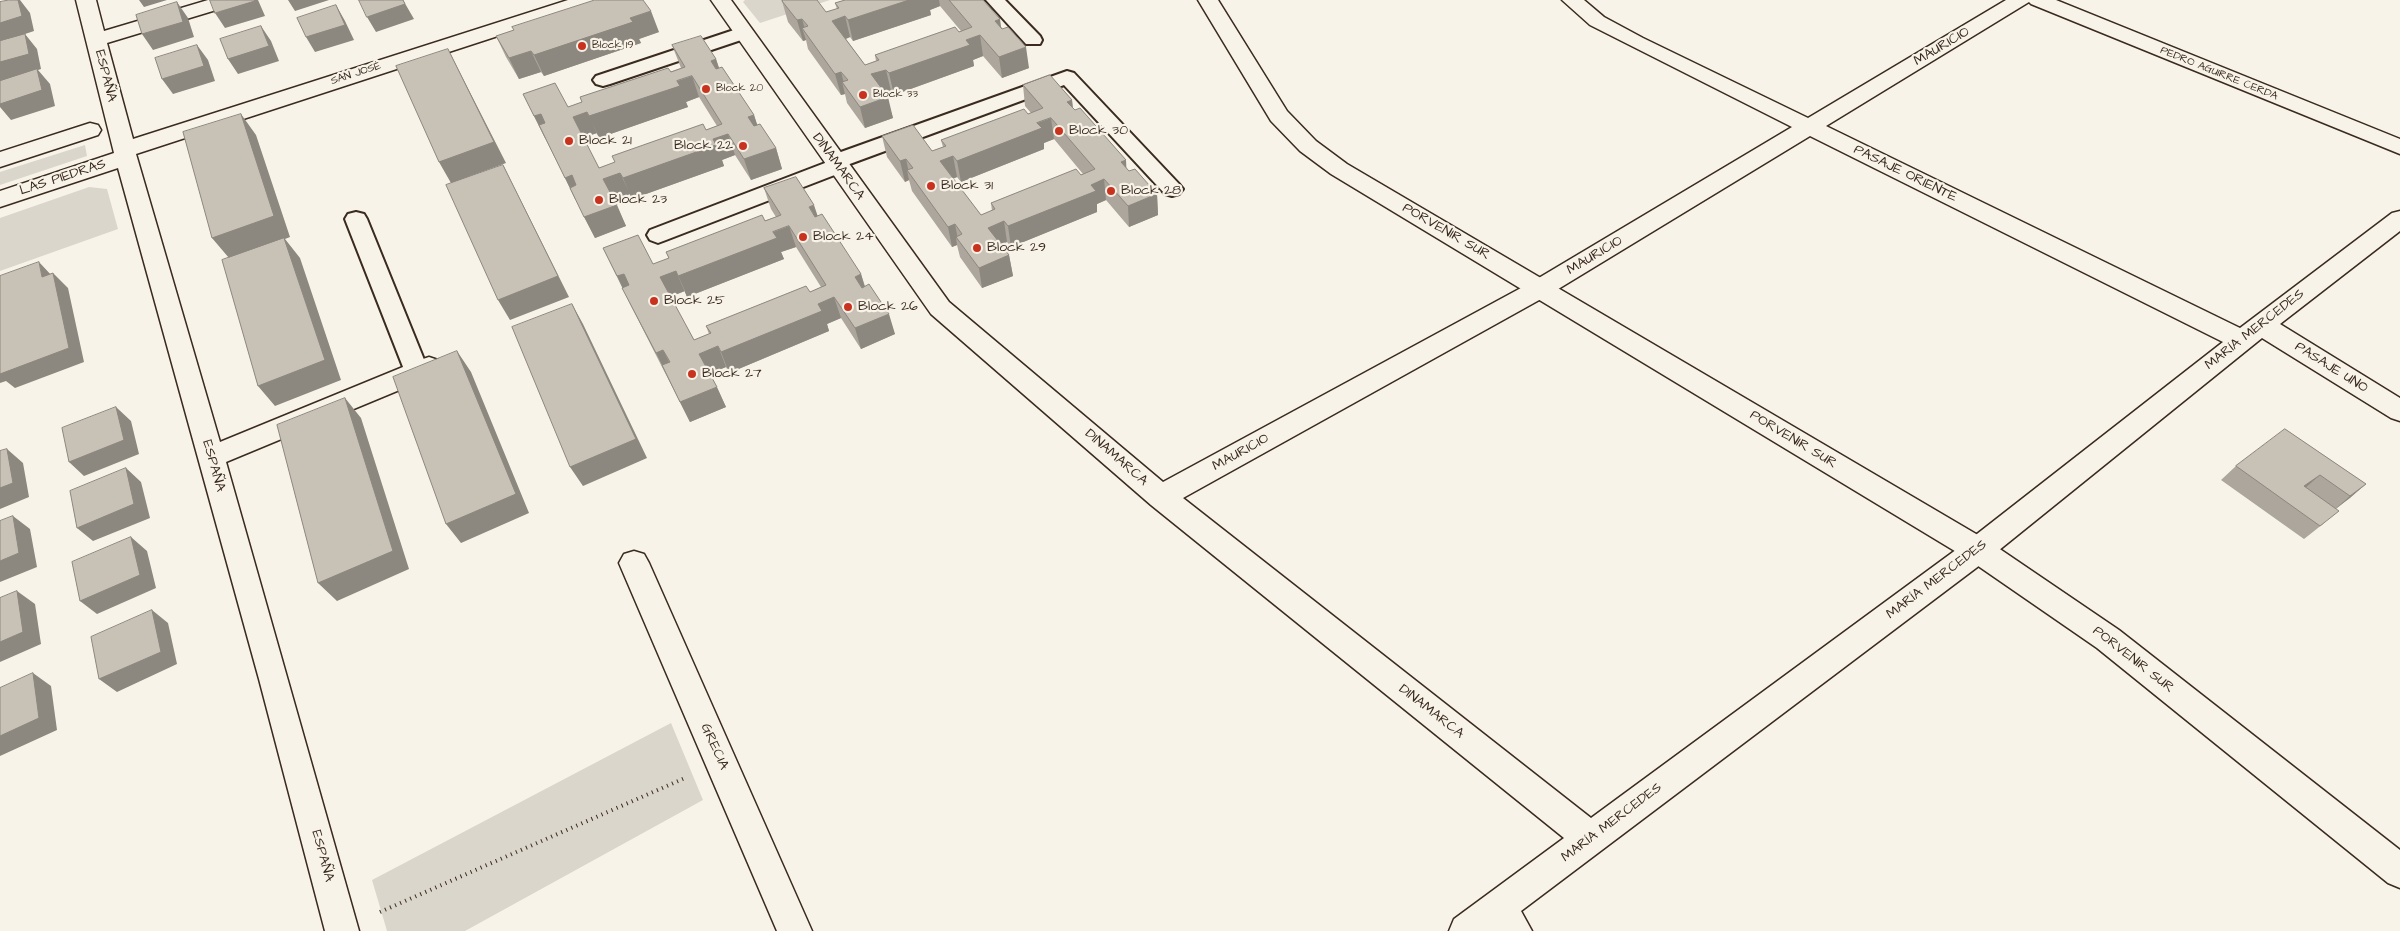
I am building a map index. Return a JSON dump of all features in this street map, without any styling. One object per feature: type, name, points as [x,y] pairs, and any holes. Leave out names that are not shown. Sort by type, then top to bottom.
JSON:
[{"type":"street","name":"ESPAÑA","points":[[86,0],[125,154],[342,930]]},
{"type":"street","points":[[96,40],[229,0]]},
{"type":"street","name":"SAN JOSÉ","points":[[125,154],[462,39],[589,0]]},
{"type":"street","name":"DINAMARCA","points":[[721,0],[940,308],[1161,497],[1591,838]]},
{"type":"street","name":"PORVENIR SUR","points":[[1208,0],[1279,116],[1308,146],[1340,169],[1978,550],[2108,639],[2400,871]]},
{"type":"street","name":"PASAJE ORIENTE","points":[[1572,0],[1597,21],[1636,42],[1809,127],[2251,332]]},
{"type":"street","name":"MAURICIO","points":[[1161,497],[1541,288],[2020,0]]},
{"type":"street","name":"PEDRO AGUIRRE CERDA","points":[[2038,0],[2400,147]]},
{"type":"street","points":[[0,160],[90,130]]},
{"type":"street","name":"LAS PIEDRAS","points":[[0,199],[125,154]]},
{"type":"street","name":"MARÍA MERCEDES","points":[[1466,931],[1506,920],[1591,838],[1978,550],[2251,332],[2400,219]]},
{"type":"street","name":"PASAJE UNO","points":[[2251,332],[2400,411]]},
{"type":"street","points":[[211,457],[451,358]]},
{"type":"street","name":"GRECIA","points":[[634,563],[794,931]]},
{"type":"lane","points":[[995,0],[1033,40]]},
{"type":"lane","points":[[603,80],[743,33]]},
{"type":"lane","points":[[658,235],[836,164],[1067,77],[1172,189]]},
{"type":"lane","points":[[356,219],[417,372]]},
{"type":"path","points":[[342,930],[720,762]]},
{"type":"shaded area","points":[[745,0],[830,0],[760,23],[743,2]]},
{"type":"shaded area","points":[[85,145],[87,156],[0,185],[0,172]]},
{"type":"shaded area","points":[[89,187],[107,189],[118,229],[0,271],[0,218]]},
{"type":"shaded area","points":[[671,723],[703,800],[465,931],[387,931],[372,880]]},
{"type":"building","points":[[18,0],[22,16],[0,23],[0,2]]},
{"type":"building","points":[[210,0],[254,0],[255,1],[215,13]]},
{"type":"building","points":[[359,0],[403,0],[405,4],[367,17]]},
{"type":"building","points":[[595,0],[643,0],[651,11],[630,18],[633,22],[534,55],[531,51],[509,58],[496,36],[514,30],[512,27]]},
{"type":"building","points":[[817,0],[826,12],[839,8],[835,3],[845,0],[909,0],[848,20],[845,16],[832,21],[865,65],[879,60],[875,55],[955,27],[959,32],[972,27],[949,0],[983,0],[1000,19],[995,21],[1002,29],[1008,27],[1026,47],[999,57],[980,35],[966,40],[970,45],[889,73],[886,70],[871,74],[888,97],[860,107],[842,82],[848,80],[841,72],[835,74],[802,28],[808,26],[802,19],[797,20],[782,1]]},
{"type":"building","points":[[177,2],[183,22],[142,34],[136,15]]},
{"type":"building","points":[[336,5],[345,25],[306,37],[297,18]]},
{"type":"building","points":[[261,26],[269,46],[228,59],[220,39]]},
{"type":"building","points":[[25,34],[29,54],[0,62],[0,41]]},
{"type":"building","points":[[701,36],[716,59],[711,61],[716,69],[722,67],[754,115],[748,117],[754,126],[760,124],[776,148],[744,159],[728,134],[713,139],[716,145],[623,178],[620,173],[603,179],[617,205],[584,217],[570,188],[576,185],[572,175],[565,178],[539,125],[545,123],[541,114],[534,116],[523,94],[555,83],[568,107],[582,102],[580,97],[668,68],[671,72],[685,67],[672,45]],"holes":[[[692,76],[722,124],[706,130],[703,124],[612,156],[615,162],[599,168],[573,117],[587,112],[589,116],[680,86],[677,81]]]},
{"type":"building","points":[[197,45],[204,66],[162,79],[155,58]]},
{"type":"building","points":[[448,49],[494,142],[439,162],[396,66]]},
{"type":"building","points":[[37,69],[42,90],[0,104],[0,81]]},
{"type":"building","points":[[1050,75],[1072,100],[1067,102],[1075,110],[1080,108],[1126,160],[1121,162],[1129,171],[1135,169],[1157,194],[1128,206],[1104,179],[1091,185],[1096,191],[1008,226],[1004,221],[988,228],[1009,255],[979,268],[956,237],[962,234],[955,224],[948,227],[907,170],[913,168],[906,159],[900,161],[882,136],[913,125],[932,151],[946,146],[941,140],[1024,109],[1028,114],[1043,108],[1023,85]],"holes":[[[1051,118],[1095,169],[1081,175],[1076,169],[991,203],[995,209],[981,215],[940,161],[953,156],[957,161],[1042,128],[1037,123]]]},
{"type":"building","points":[[241,114],[274,216],[212,238],[183,132]]},
{"type":"building","points":[[503,165],[558,276],[498,300],[446,185]]},
{"type":"building","points":[[796,177],[814,205],[809,207],[815,217],[822,214],[861,274],[855,277],[862,288],[869,284],[889,314],[855,328],[834,297],[818,304],[822,311],[721,352],[718,346],[699,354],[717,387],[680,402],[662,365],[670,362],[663,350],[656,353],[622,288],[629,285],[624,274],[617,276],[603,248],[638,235],[653,264],[669,258],[666,252],[762,215],[765,221],[781,215],[764,188]],"holes":[[[789,226],[826,285],[810,292],[806,286],[706,326],[711,333],[694,340],[660,277],[676,271],[678,276],[777,238],[773,232]]]},
{"type":"building","points":[[284,238],[325,360],[258,386],[222,260]]},
{"type":"building","points":[[39,262],[42,277],[53,273],[69,348],[0,374],[0,276]]},
{"type":"building","points":[[572,304],[636,439],[570,467],[512,327]]},
{"type":"building","points":[[457,351],[516,494],[446,524],[393,377]]},
{"type":"building","points":[[345,398],[393,551],[318,583],[277,425]]},
{"type":"building","points":[[116,407],[124,440],[69,462],[62,428]]},
{"type":"building","points":[[2285,429],[2366,484],[2350,496],[2320,475],[2304,486],[2339,511],[2320,526],[2236,466]]},
{"type":"building","points":[[7,449],[13,483],[0,488],[0,451]]},
{"type":"building","points":[[126,468],[134,504],[77,528],[70,491]]},
{"type":"building","points":[[13,516],[19,553],[0,561],[0,521]]},
{"type":"building","points":[[131,537],[140,575],[80,601],[72,562]]},
{"type":"building","points":[[17,591],[23,632],[0,642],[0,598]]},
{"type":"building","points":[[152,610],[161,652],[99,679],[91,637]]},
{"type":"building","points":[[33,673],[39,718],[0,736],[0,688]]},
{"type":"place","name":"Block 19","points":[[582,46]]},
{"type":"place","name":"Block 20","points":[[706,89]]},
{"type":"place","name":"Block 33","points":[[863,95]]},
{"type":"place","name":"Block 30","points":[[1059,131]]},
{"type":"place","name":"Block 21","points":[[569,141]]},
{"type":"place","name":"Block 22","points":[[743,146]]},
{"type":"place","name":"Block 31","points":[[931,186]]},
{"type":"place","name":"Block 28","points":[[1111,191]]},
{"type":"place","name":"Block 23","points":[[599,200]]},
{"type":"place","name":"Block 24","points":[[803,237]]},
{"type":"place","name":"Block 29","points":[[977,248]]},
{"type":"place","name":"Block 25","points":[[654,301]]},
{"type":"place","name":"Block 26","points":[[848,307]]},
{"type":"place","name":"Block 27","points":[[692,374]]}]
